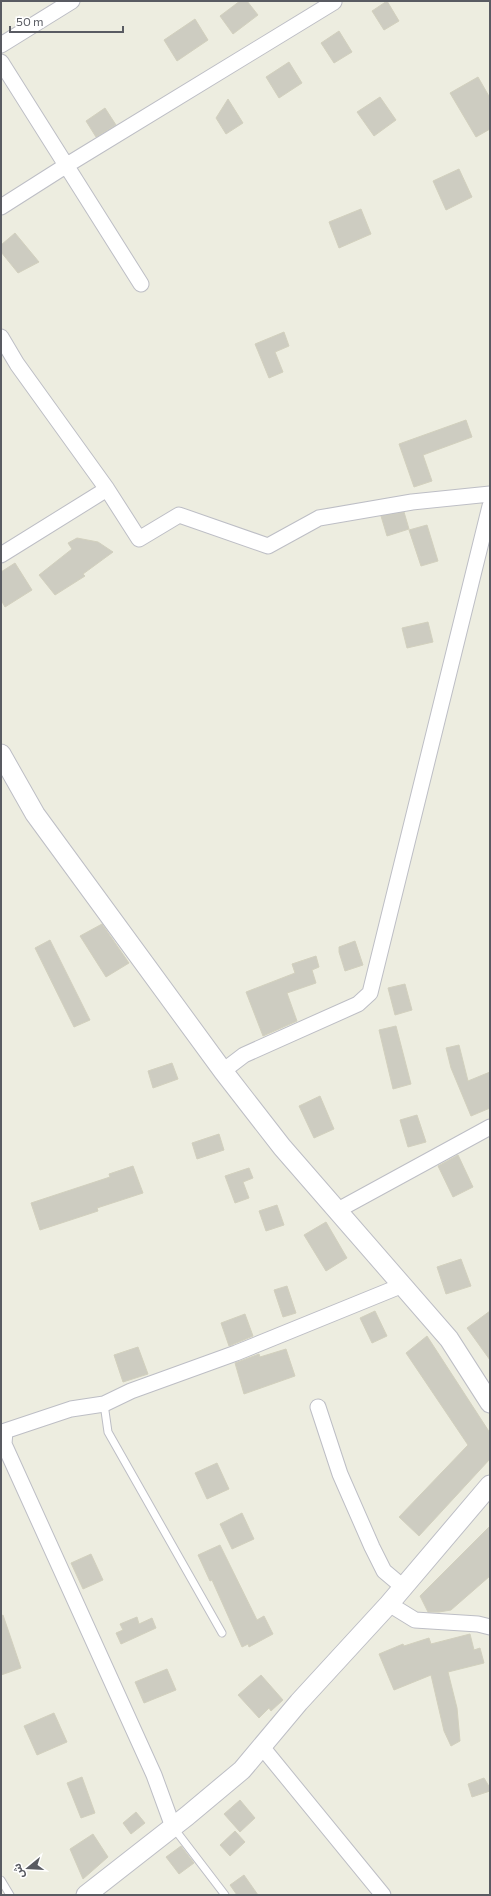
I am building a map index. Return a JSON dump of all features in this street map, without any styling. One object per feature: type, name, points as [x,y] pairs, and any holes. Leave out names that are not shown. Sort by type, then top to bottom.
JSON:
[{"type":"street","points":[[1,45],[72,1]]},
{"type":"street","points":[[1,207],[334,2]]},
{"type":"street","points":[[1,62],[141,284]]},
{"type":"street","points":[[1,337],[17,364],[107,489],[139,539],[179,515],[268,546],[319,518],[412,502],[490,494]]},
{"type":"street","points":[[1,555],[107,489]]},
{"type":"street","points":[[223,1071],[244,1055],[358,1004],[370,993],[490,506]]},
{"type":"street","points":[[1,754],[35,814],[223,1071],[282,1147],[483,1378],[490,1403]]},
{"type":"street","points":[[338,1210],[490,1127]]},
{"type":"street","points":[[173,1827],[154,1775],[4,1444],[5,1431],[71,1409],[104,1404],[130,1391],[236,1353],[403,1285]]},
{"type":"street","points":[[318,1407],[340,1474],[372,1547],[384,1571],[403,1587]]},
{"type":"street","points":[[86,1895],[173,1827],[242,1770],[299,1702],[389,1604],[490,1486]]},
{"type":"street","points":[[389,1604],[415,1620],[478,1624],[490,1627]]},
{"type":"street","points":[[262,1747],[383,1895]]},
{"type":"lane","points":[[104,1404],[108,1432],[222,1633]]},
{"type":"lane","points":[[173,1827],[225,1895]]},
{"type":"lane","points":[[1,1880],[10,1895]]},
{"type":"building","points":[[240,1],[247,1],[258,15],[233,34],[220,16]]},
{"type":"building","points":[[387,1],[399,21],[384,30],[372,11]]},
{"type":"building","points":[[195,19],[208,40],[177,61],[164,40]]},
{"type":"building","points":[[339,31],[352,52],[334,63],[321,43]]},
{"type":"building","points":[[289,62],[302,83],[279,98],[266,77]]},
{"type":"building","points":[[478,77],[490,98],[490,129],[476,137],[450,93]]},
{"type":"building","points":[[380,97],[396,120],[374,136],[357,112]]},
{"type":"building","points":[[228,99],[243,123],[226,134],[216,118]]},
{"type":"building","points":[[105,108],[116,125],[96,137],[86,121]]},
{"type":"building","points":[[459,169],[472,197],[446,210],[433,181]]},
{"type":"building","points":[[361,209],[371,234],[339,248],[329,222]]},
{"type":"building","points":[[15,233],[39,262],[18,273],[1,252],[1,245]]},
{"type":"building","points":[[284,332],[289,346],[275,352],[283,372],[269,378],[255,344]]},
{"type":"building","points":[[466,420],[472,437],[423,455],[432,481],[414,487],[399,444]]},
{"type":"building","points":[[404,512],[409,529],[387,536],[381,516]]},
{"type":"building","points":[[427,525],[438,561],[421,566],[409,530]]},
{"type":"building","points":[[77,538],[98,542],[113,552],[83,574],[85,576],[55,595],[39,575],[72,549],[68,543]]},
{"type":"building","points":[[15,563],[32,590],[5,607],[1,600],[1,572]]},
{"type":"building","points":[[428,622],[433,642],[407,648],[402,628]]},
{"type":"building","points":[[102,924],[129,963],[106,977],[80,936]]},
{"type":"building","points":[[50,940],[90,1020],[74,1027],[35,948]]},
{"type":"building","points":[[355,941],[363,965],[345,971],[339,952],[339,947]]},
{"type":"building","points":[[316,956],[319,967],[312,970],[316,983],[287,993],[297,1021],[263,1036],[246,992],[295,973],[292,964]]},
{"type":"building","points":[[405,984],[412,1010],[395,1015],[388,988]]},
{"type":"building","points":[[396,1026],[411,1084],[393,1089],[379,1030]]},
{"type":"building","points":[[459,1045],[468,1081],[490,1072],[490,1108],[471,1116],[451,1068],[446,1048]]},
{"type":"building","points":[[172,1063],[178,1079],[153,1088],[148,1071]]},
{"type":"building","points":[[320,1096],[334,1129],[314,1138],[299,1106]]},
{"type":"building","points":[[417,1115],[426,1142],[408,1147],[400,1120]]},
{"type":"building","points":[[219,1134],[224,1150],[197,1159],[192,1143]]},
{"type":"building","points":[[458,1155],[473,1187],[453,1197],[438,1166]]},
{"type":"building","points":[[133,1166],[143,1193],[97,1208],[98,1211],[40,1230],[31,1203],[110,1177],[109,1174]]},
{"type":"building","points":[[249,1168],[253,1178],[243,1182],[249,1198],[235,1203],[225,1176]]},
{"type":"building","points":[[277,1205],[284,1225],[266,1231],[259,1211]]},
{"type":"building","points":[[326,1222],[347,1258],[326,1271],[304,1235]]},
{"type":"building","points":[[461,1259],[471,1286],[446,1294],[437,1267]]},
{"type":"building","points":[[287,1286],[296,1313],[283,1317],[274,1290]]},
{"type":"building","points":[[375,1311],[387,1336],[372,1343],[360,1318]]},
{"type":"building","points":[[490,1311],[490,1360],[467,1328]]},
{"type":"building","points":[[245,1314],[253,1336],[229,1346],[221,1323]]},
{"type":"building","points":[[427,1336],[490,1433],[490,1459],[419,1536],[399,1517],[468,1445],[406,1353]]},
{"type":"building","points":[[138,1347],[148,1374],[123,1382],[114,1355]]},
{"type":"building","points":[[286,1349],[295,1376],[244,1394],[235,1363],[259,1354],[260,1357]]},
{"type":"building","points":[[217,1463],[229,1489],[207,1499],[195,1473]]},
{"type":"building","points":[[242,1513],[254,1539],[232,1549],[220,1524]]},
{"type":"building","points":[[490,1526],[490,1576],[451,1610],[428,1612],[420,1596]]},
{"type":"building","points":[[220,1545],[257,1620],[264,1616],[273,1634],[249,1647],[248,1644],[242,1647],[212,1580],[210,1581],[198,1555]]},
{"type":"building","points":[[91,1554],[103,1580],[83,1589],[71,1563]]},
{"type":"building","points":[[3,1615],[21,1668],[1,1675],[1,1616]]},
{"type":"building","points":[[137,1617],[139,1624],[152,1618],[156,1628],[121,1644],[116,1633],[123,1630],[120,1624]]},
{"type":"building","points":[[470,1634],[474,1650],[480,1648],[484,1663],[448,1672],[457,1708],[460,1741],[451,1746],[444,1731],[431,1675],[394,1690],[379,1654],[403,1644],[404,1646],[429,1638],[431,1644]]},
{"type":"building","points":[[167,1669],[176,1690],[144,1703],[135,1682]]},
{"type":"building","points":[[261,1675],[283,1700],[271,1711],[269,1708],[259,1718],[238,1695]]},
{"type":"building","points":[[54,1713],[67,1742],[37,1755],[24,1726]]},
{"type":"building","points":[[82,1777],[95,1813],[81,1818],[67,1783]]},
{"type":"building","points":[[484,1778],[490,1788],[490,1791],[472,1797],[468,1784]]},
{"type":"building","points":[[240,1800],[255,1818],[240,1832],[224,1814]]},
{"type":"building","points":[[136,1812],[145,1823],[131,1834],[123,1823]]},
{"type":"building","points":[[235,1831],[245,1842],[230,1856],[220,1845]]},
{"type":"building","points":[[93,1834],[108,1857],[83,1879],[70,1849]]},
{"type":"building","points":[[181,1846],[194,1863],[179,1874],[166,1857]]},
{"type":"building","points":[[244,1875],[258,1895],[237,1895],[230,1885]]}]
